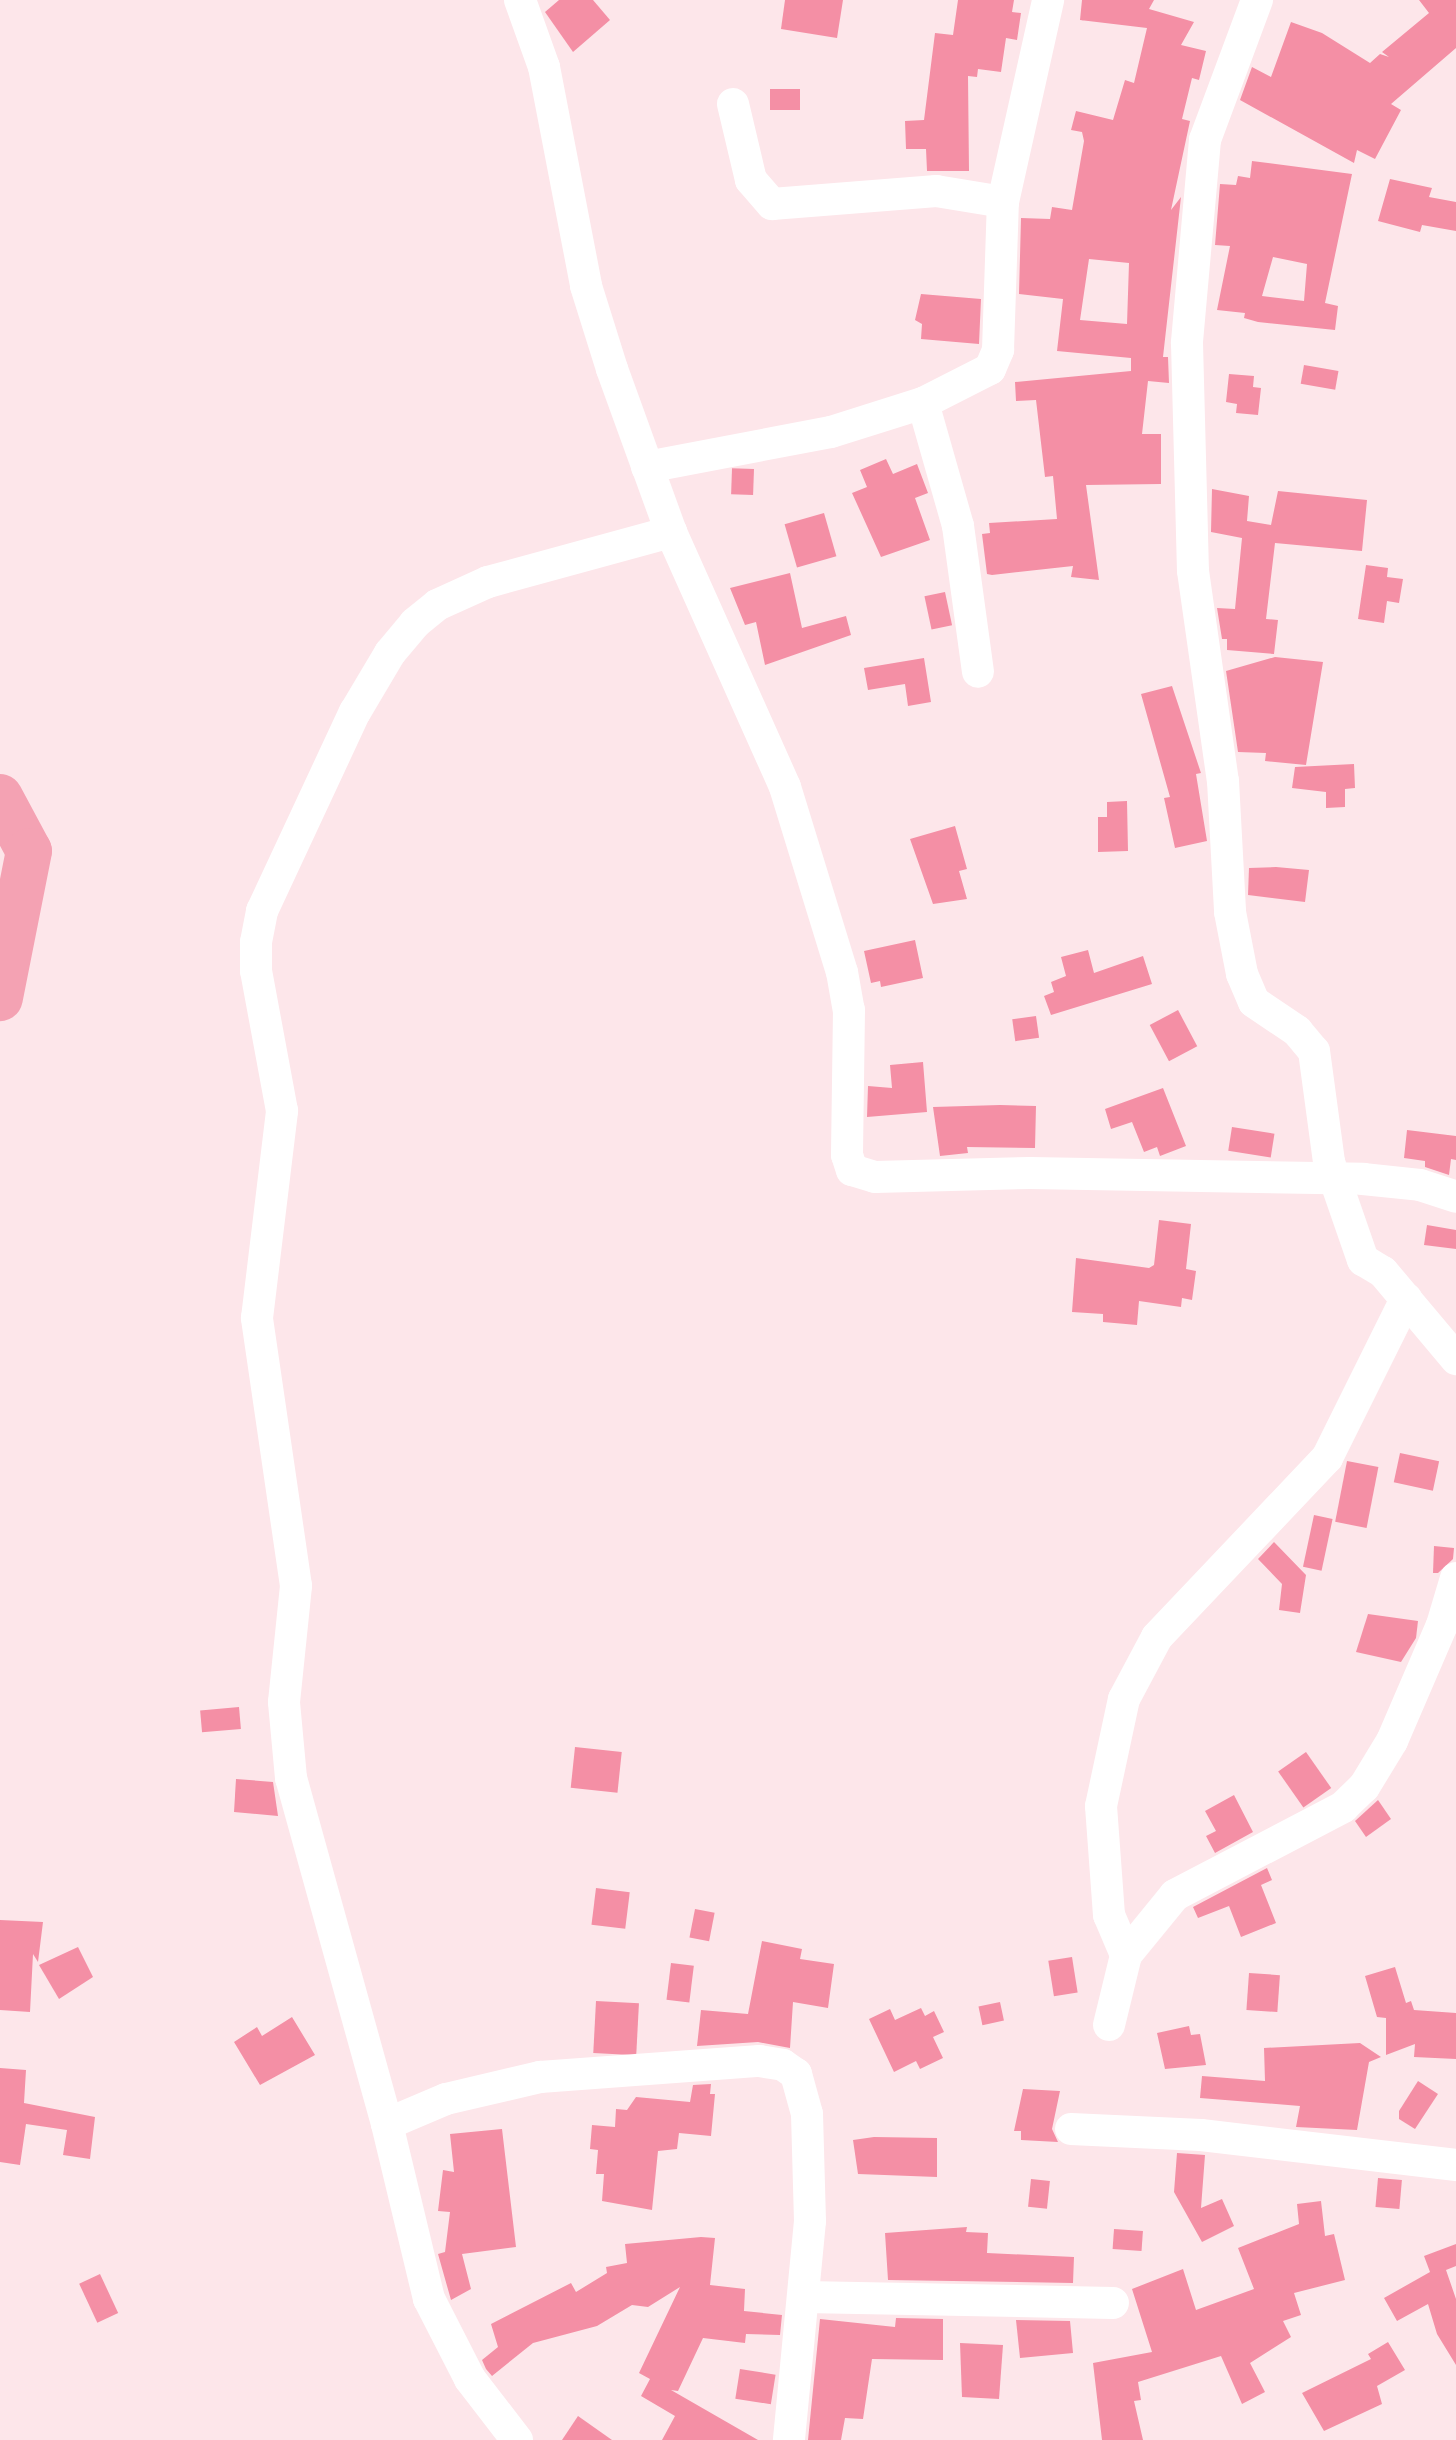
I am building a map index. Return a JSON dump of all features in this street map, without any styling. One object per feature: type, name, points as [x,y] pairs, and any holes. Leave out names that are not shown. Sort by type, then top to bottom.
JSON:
[{"type":"street","points":[[520,0],[544,67],[586,286],[671,532],[785,787],[842,972],[849,1010],[847,1155],[852,1170],[875,1177],[1030,1173],[1334,1179],[1395,1182],[1456,1197]]},
{"type":"street","points":[[647,467],[781,445],[923,403],[990,369],[998,350],[1003,202],[1048,0]]},
{"type":"street","points":[[1257,0],[1205,140],[1187,343],[1193,571],[1223,781],[1230,912],[1242,974],[1254,1002],[1297,1031],[1314,1051],[1323,1137],[1334,1179],[1363,1260],[1383,1272],[1456,1359]]},
{"type":"street","points":[[733,104],[751,180],[772,204],[936,191],[1003,202]]},
{"type":"street","points":[[923,403],[958,526],[978,672]]},
{"type":"street","points":[[517,2440],[470,2379],[440,2325],[416,2255],[387,2124],[302,1823],[286,1739],[286,1657],[296,1586],[257,1318],[282,1111],[256,971],[256,942],[262,911],[355,712],[390,653],[415,623],[437,605],[488,582],[671,532]]},
{"type":"street","points":[[1126,1955],[1109,1915],[1101,1806],[1124,1699],[1157,1637],[1327,1458],[1406,1299]]},
{"type":"street","points":[[1109,2025],[1126,1955],[1175,1895],[1343,1807],[1364,1787],[1392,1741],[1442,1625],[1456,1578]]},
{"type":"street","points":[[387,2124],[446,2099],[540,2077],[759,2061],[783,2065],[803,2086],[807,2114],[810,2221],[789,2440]]},
{"type":"street","points":[[1071,2129],[1201,2135],[1456,2165]]},
{"type":"street","points":[[804,2297],[1113,2303]]},
{"type":"building","points":[[559,0],[593,0],[610,20],[573,52],[545,12]]},
{"type":"building","points":[[785,0],[843,0],[837,38],[781,29]]},
{"type":"building","points":[[958,0],[1014,0],[1012,12],[1021,13],[1017,40],[1006,38],[1001,72],[978,69],[977,77],[968,76],[969,171],[927,171],[926,149],[906,149],[905,121],[924,120],[935,33],[953,35]]},
{"type":"building","points":[[1082,0],[1154,0],[1149,9],[1194,22],[1181,45],[1206,51],[1199,80],[1192,78],[1182,119],[1190,121],[1171,210],[1181,197],[1163,357],[1168,357],[1169,383],[1148,381],[1142,434],[1161,434],[1161,484],[1086,485],[1099,580],[1071,577],[1073,566],[992,575],[987,574],[982,534],[990,533],[989,523],[1057,519],[1053,476],[1045,477],[1036,400],[1016,401],[1015,382],[1131,371],[1131,358],[1057,351],[1063,299],[1019,294],[1021,218],[1050,219],[1052,207],[1072,210],[1084,141],[1082,132],[1071,130],[1076,111],[1113,120],[1125,80],[1134,83],[1147,28],[1080,20]],"holes":[[[1089,259],[1129,263],[1127,324],[1080,320]]]},
{"type":"building","points":[[1419,0],[1456,0],[1456,48],[1391,104],[1401,110],[1375,159],[1357,150],[1354,163],[1240,100],[1252,67],[1271,77],[1291,22],[1322,33],[1370,63],[1380,54],[1389,57],[1382,52],[1429,13]]},
{"type":"building","points":[[770,89],[800,89],[800,110],[770,110]]},
{"type":"building","points":[[1252,161],[1352,174],[1325,303],[1338,306],[1335,330],[1258,322],[1244,318],[1245,313],[1217,310],[1230,246],[1215,245],[1220,184],[1236,185],[1238,176],[1250,178]],"holes":[[[1273,257],[1307,264],[1304,301],[1262,296]]]},
{"type":"building","points":[[1390,179],[1432,188],[1429,197],[1456,202],[1456,231],[1422,225],[1420,232],[1378,221]]},
{"type":"building","points":[[921,294],[981,299],[979,344],[921,339],[922,324],[915,320]]},
{"type":"building","points":[[1304,365],[1338,371],[1335,390],[1301,384]]},
{"type":"building","points":[[1229,374],[1254,376],[1253,387],[1261,388],[1258,415],[1236,413],[1237,404],[1226,402]]},
{"type":"building","points":[[886,459],[893,474],[917,464],[928,493],[915,498],[930,540],[881,557],[852,493],[867,487],[860,470]]},
{"type":"building","points":[[732,468],[754,469],[753,495],[731,494]]},
{"type":"building","points":[[1212,489],[1249,496],[1247,521],[1271,525],[1278,491],[1367,500],[1362,551],[1275,543],[1266,619],[1278,620],[1274,654],[1227,650],[1227,639],[1222,639],[1217,608],[1235,609],[1242,538],[1211,532]]},
{"type":"building","points":[[824,513],[836,556],[797,568],[785,524]]},
{"type":"building","points":[[1366,565],[1388,568],[1387,577],[1403,579],[1399,603],[1387,601],[1384,623],[1358,619]]},
{"type":"building","points":[[790,573],[802,628],[846,616],[851,635],[765,665],[756,622],[745,625],[730,588]]},
{"type":"building","points":[[945,592],[952,625],[932,630],[924,596]]},
{"type":"building","points":[[1275,657],[1323,662],[1306,765],[1265,761],[1266,753],[1238,752],[1226,671]]},
{"type":"building","points":[[924,658],[931,702],[908,706],[905,684],[868,690],[864,668]]},
{"type":"building","points":[[1172,686],[1201,773],[1196,774],[1207,841],[1175,848],[1164,798],[1170,797],[1141,694]]},
{"type":"building","points":[[1354,764],[1355,788],[1345,789],[1345,807],[1326,808],[1326,792],[1292,788],[1295,767]]},
{"type":"building","points":[[1127,801],[1128,851],[1098,852],[1098,817],[1107,817],[1107,802]]},
{"type":"building","points":[[955,826],[967,869],[959,871],[967,899],[933,904],[910,839]]},
{"type":"building","points":[[1249,868],[1309,870],[1305,902],[1248,895]]},
{"type":"building","points":[[915,940],[923,978],[881,987],[880,981],[871,983],[864,951]]},
{"type":"building","points":[[1088,950],[1094,973],[1143,956],[1152,984],[1051,1015],[1044,996],[1054,992],[1051,982],[1066,976],[1061,957]]},
{"type":"building","points":[[1178,1010],[1197,1046],[1169,1061],[1150,1025]]},
{"type":"building","points":[[1036,1016],[1039,1038],[1015,1041],[1012,1019]]},
{"type":"building","points":[[923,1062],[927,1112],[867,1117],[868,1086],[892,1088],[890,1065]]},
{"type":"building","points":[[1163,1088],[1186,1146],[1160,1156],[1157,1147],[1144,1152],[1132,1122],[1111,1129],[1105,1109]]},
{"type":"building","points":[[1036,1106],[1035,1148],[967,1147],[968,1153],[940,1156],[933,1107]]},
{"type":"building","points":[[1232,1127],[1274,1134],[1271,1157],[1228,1151]]},
{"type":"building","points":[[1407,1130],[1456,1136],[1456,1160],[1451,1159],[1449,1175],[1425,1167],[1425,1161],[1404,1158]]},
{"type":"building","points":[[1159,1220],[1191,1224],[1186,1269],[1196,1271],[1192,1300],[1182,1298],[1181,1307],[1139,1301],[1137,1325],[1103,1322],[1103,1314],[1072,1312],[1076,1258],[1149,1268],[1154,1265]]},
{"type":"building","points":[[1427,1225],[1456,1230],[1456,1249],[1424,1245]]},
{"type":"building","points":[[1400,1453],[1439,1461],[1433,1491],[1394,1482]]},
{"type":"building","points":[[1347,1461],[1378,1467],[1367,1528],[1335,1522]]},
{"type":"building","points":[[1314,1515],[1333,1519],[1322,1571],[1303,1567]]},
{"type":"building","points":[[1274,1542],[1306,1575],[1300,1613],[1279,1610],[1282,1584],[1258,1559]]},
{"type":"building","points":[[1434,1546],[1454,1548],[1453,1559],[1438,1573],[1433,1573]]},
{"type":"building","points":[[1368,1614],[1418,1621],[1416,1638],[1401,1662],[1356,1652]]},
{"type":"building","points":[[239,1707],[241,1729],[202,1732],[200,1710]]},
{"type":"building","points":[[575,1747],[622,1752],[617,1793],[571,1788]]},
{"type":"building","points":[[1306,1752],[1331,1788],[1303,1808],[1278,1772]]},
{"type":"building","points":[[236,1779],[273,1782],[278,1816],[234,1812]]},
{"type":"building","points":[[1234,1795],[1253,1832],[1215,1853],[1206,1836],[1216,1831],[1205,1811]]},
{"type":"building","points":[[1378,1800],[1391,1819],[1366,1837],[1355,1821]]},
{"type":"building","points":[[1267,1868],[1272,1880],[1261,1885],[1276,1923],[1241,1937],[1229,1906],[1198,1918],[1193,1907]]},
{"type":"building","points":[[596,1888],[630,1892],[625,1929],[591,1925]]},
{"type":"building","points":[[695,1909],[715,1913],[709,1941],[689,1937]]},
{"type":"building","points":[[0,1920],[43,1922],[38,1962],[33,1954],[30,2012],[0,2010]]},
{"type":"building","points":[[762,1941],[802,1949],[800,1959],[834,1964],[828,2008],[793,2002],[790,2048],[758,2042],[697,2046],[701,2010],[748,2014]]},
{"type":"building","points":[[78,1947],[93,1977],[59,1999],[39,1965]]},
{"type":"building","points":[[1072,1957],[1078,1993],[1054,1996],[1048,1961]]},
{"type":"building","points":[[671,1963],[694,1966],[689,2003],[666,2000]]},
{"type":"building","points":[[1395,1967],[1406,2003],[1411,2001],[1414,2010],[1456,2013],[1456,2059],[1414,2057],[1415,2044],[1386,2055],[1386,2018],[1377,2017],[1365,1976]]},
{"type":"building","points":[[1249,1973],[1280,1975],[1277,2012],[1246,2010]]},
{"type":"building","points":[[596,2001],[639,2003],[636,2055],[593,2053]]},
{"type":"building","points":[[1000,2002],[1004,2021],[982,2025],[978,2007]]},
{"type":"building","points":[[921,2008],[925,2016],[934,2011],[944,2032],[933,2037],[943,2058],[920,2069],[916,2061],[894,2072],[869,2019],[890,2009],[895,2020]]},
{"type":"building","points":[[292,2017],[315,2055],[260,2085],[234,2042],[257,2027],[262,2036]]},
{"type":"building","points":[[1189,2026],[1191,2035],[1200,2034],[1206,2065],[1165,2069],[1157,2033]]},
{"type":"building","points":[[1360,2043],[1381,2057],[1369,2062],[1357,2130],[1296,2127],[1300,2106],[1200,2098],[1202,2076],[1265,2081],[1264,2048]]},
{"type":"building","points":[[0,2068],[26,2070],[24,2103],[95,2117],[90,2159],[63,2155],[67,2130],[26,2124],[20,2165],[0,2162]]},
{"type":"building","points":[[1418,2081],[1438,2094],[1415,2129],[1399,2119],[1399,2111]]},
{"type":"building","points":[[711,2084],[710,2094],[715,2094],[711,2136],[679,2133],[677,2149],[658,2151],[652,2210],[602,2201],[604,2174],[596,2174],[598,2150],[590,2149],[592,2125],[615,2127],[616,2109],[627,2110],[636,2097],[690,2102],[693,2085]]},
{"type":"building","points":[[1023,2089],[1060,2091],[1052,2129],[1058,2142],[1021,2140],[1021,2131],[1014,2131]]},
{"type":"building","points":[[502,2129],[516,2247],[462,2254],[471,2289],[451,2300],[438,2254],[445,2252],[450,2212],[438,2211],[443,2170],[454,2172],[450,2134]]},
{"type":"building","points":[[874,2137],[937,2138],[937,2177],[858,2174],[853,2140]]},
{"type":"building","points":[[1177,2153],[1205,2155],[1201,2208],[1222,2199],[1234,2226],[1202,2242],[1174,2192]]},
{"type":"building","points":[[1378,2178],[1402,2180],[1399,2209],[1375,2207]]},
{"type":"building","points":[[1031,2179],[1050,2181],[1047,2209],[1028,2207]]},
{"type":"building","points":[[1321,2201],[1325,2236],[1334,2234],[1345,2280],[1294,2293],[1301,2315],[1283,2321],[1291,2337],[1250,2363],[1265,2392],[1242,2404],[1221,2356],[1138,2382],[1141,2400],[1134,2401],[1143,2440],[1102,2440],[1093,2363],[1152,2352],[1132,2289],[1183,2269],[1196,2310],[1254,2289],[1238,2248],[1299,2224],[1297,2204]]},
{"type":"building","points":[[967,2227],[966,2232],[988,2233],[987,2253],[1074,2257],[1073,2283],[888,2280],[885,2233]]},
{"type":"building","points":[[1114,2229],[1143,2231],[1142,2251],[1113,2249]]},
{"type":"building","points":[[715,2238],[710,2285],[745,2289],[744,2311],[782,2315],[780,2335],[746,2334],[745,2343],[703,2338],[678,2391],[671,2390],[758,2440],[662,2440],[675,2416],[641,2396],[650,2379],[639,2373],[680,2287],[648,2307],[632,2305],[597,2326],[533,2343],[492,2376],[486,2369],[482,2360],[498,2347],[491,2324],[571,2283],[576,2292],[607,2273],[606,2267],[627,2263],[625,2244]]},
{"type":"building","points":[[1456,2244],[1456,2266],[1446,2270],[1456,2299],[1456,2365],[1437,2334],[1428,2304],[1397,2321],[1384,2298],[1430,2272],[1424,2256]]},
{"type":"building","points":[[100,2274],[118,2313],[97,2323],[79,2284]]},
{"type":"building","points":[[896,2318],[943,2319],[943,2360],[872,2359],[863,2419],[845,2418],[841,2440],[808,2440],[820,2319],[895,2327]]},
{"type":"building","points":[[1016,2320],[1070,2321],[1073,2353],[1020,2358]]},
{"type":"building","points":[[1388,2342],[1405,2370],[1377,2386],[1382,2404],[1324,2431],[1302,2393],[1371,2359],[1368,2354]]},
{"type":"building","points":[[960,2343],[1003,2345],[999,2399],[962,2397]]},
{"type":"building","points":[[740,2369],[776,2375],[771,2404],[735,2399]]},
{"type":"building","points":[[578,2416],[612,2440],[562,2440]]},
{"type":"waterway","points":[[0,797],[29,851],[0,998]]}]
